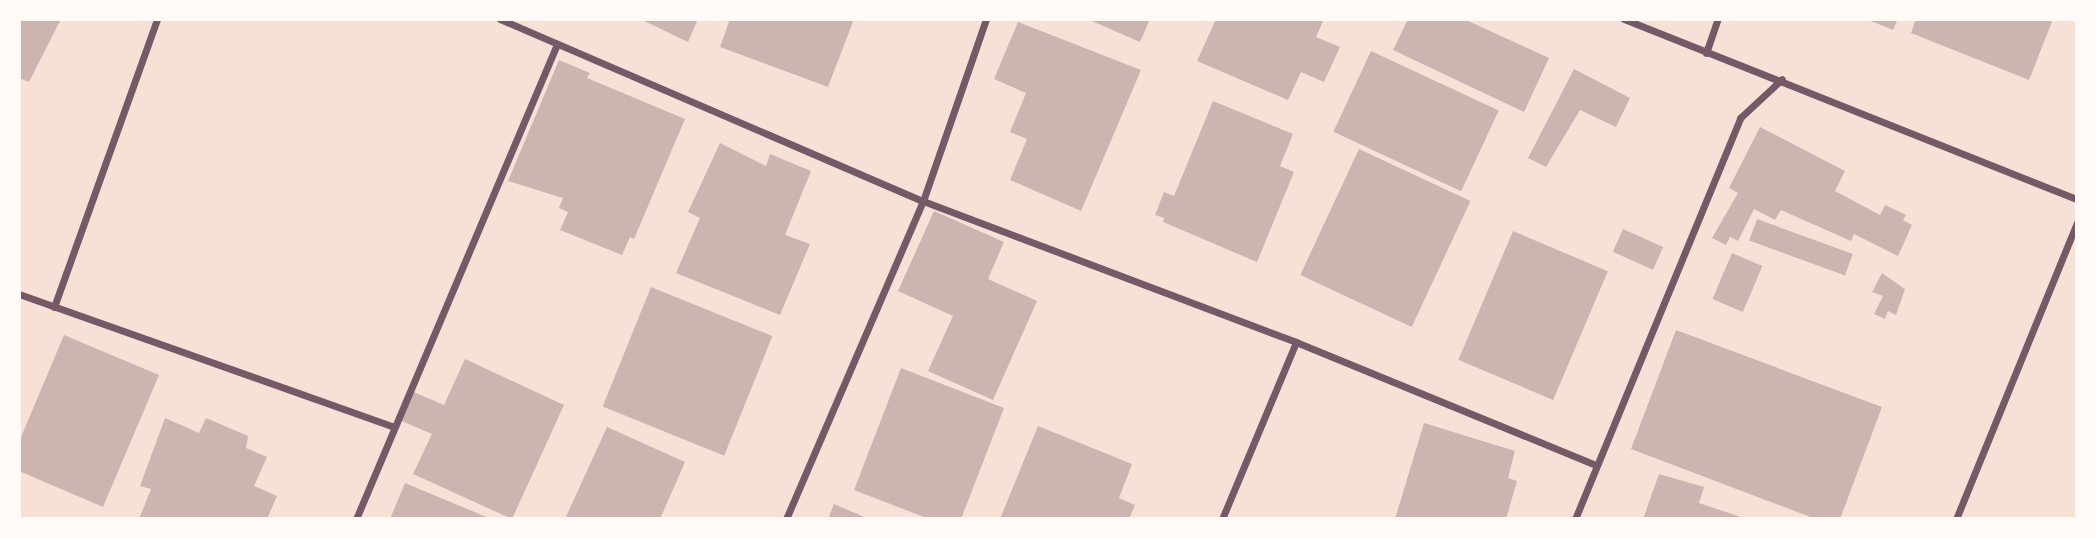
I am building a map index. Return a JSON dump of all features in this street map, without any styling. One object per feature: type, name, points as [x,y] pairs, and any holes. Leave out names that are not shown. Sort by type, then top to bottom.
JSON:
[{"type":"street","points":[[54,307],[157,19]]},
{"type":"street","points":[[500,19],[923,201],[1296,342],[1596,465]]},
{"type":"street","points":[[786,519],[923,201],[986,19]]},
{"type":"street","points":[[1623,19],[1706,53],[1782,79],[2077,199]]},
{"type":"street","points":[[1706,53],[1718,19]]},
{"type":"street","points":[[356,519],[392,426],[557,44]]},
{"type":"street","points":[[1575,519],[1740,118],[1782,79]]},
{"type":"street","points":[[1956,519],[2077,223]]},
{"type":"street","points":[[19,294],[392,426]]},
{"type":"street","points":[[1222,519],[1296,342]]},
{"type":"building","points":[[19,19],[61,19],[29,82],[19,78]]},
{"type":"building","points":[[640,19],[698,19],[688,42]]},
{"type":"building","points":[[730,19],[854,19],[828,87],[720,47]]},
{"type":"building","points":[[1087,19],[1150,19],[1140,42]]},
{"type":"building","points":[[1216,19],[1324,19],[1316,37],[1340,47],[1324,82],[1301,72],[1288,100],[1197,61]]},
{"type":"building","points":[[1408,19],[1464,19],[1549,58],[1524,112],[1393,50]]},
{"type":"building","points":[[1866,19],[1898,19],[1893,30]]},
{"type":"building","points":[[1916,19],[2053,19],[2029,80],[1911,33]]},
{"type":"building","points":[[1018,22],[1141,70],[1081,211],[1010,180],[1027,139],[1010,132],[1026,93],[994,79]]},
{"type":"building","points":[[1371,51],[1499,111],[1461,191],[1333,132]]},
{"type":"building","points":[[559,60],[590,73],[587,78],[685,119],[634,239],[630,237],[622,255],[560,230],[568,212],[559,208],[563,198],[508,181]]},
{"type":"building","points":[[1574,69],[1630,98],[1616,127],[1580,110],[1546,167],[1528,158]]},
{"type":"building","points":[[1213,101],[1293,134],[1280,166],[1294,172],[1257,262],[1163,222],[1164,218],[1155,215],[1164,192],[1174,196]]},
{"type":"building","points":[[1760,127],[1845,171],[1835,191],[1880,215],[1885,205],[1906,215],[1903,220],[1912,225],[1898,256],[1854,234],[1851,241],[1781,210],[1775,220],[1754,209],[1738,241],[1730,237],[1726,245],[1712,238],[1738,193],[1729,188]]},
{"type":"building","points":[[720,143],[766,166],[770,154],[811,171],[785,235],[810,244],[780,315],[676,273],[700,218],[688,212]]},
{"type":"building","points":[[1359,149],[1470,201],[1412,327],[1300,275]]},
{"type":"building","points":[[934,211],[1004,242],[988,279],[1037,301],[993,400],[928,371],[953,316],[898,291]]},
{"type":"building","points":[[1757,219],[1853,254],[1845,275],[1749,241]]},
{"type":"building","points":[[1623,229],[1663,247],[1653,270],[1613,252]]},
{"type":"building","points":[[1513,231],[1608,271],[1553,400],[1458,360]]},
{"type":"building","points":[[1732,253],[1762,266],[1743,312],[1712,299]]},
{"type":"building","points":[[1882,273],[1905,289],[1896,315],[1888,311],[1885,319],[1874,314],[1883,296],[1872,292]]},
{"type":"building","points":[[651,287],[772,336],[724,456],[603,407]]},
{"type":"building","points":[[1676,330],[1882,407],[1840,519],[1816,519],[1631,449]]},
{"type":"building","points":[[64,335],[159,375],[103,507],[19,471],[19,442]]},
{"type":"building","points":[[465,359],[564,405],[512,519],[413,474],[432,434],[397,419],[409,390],[444,405]]},
{"type":"building","points":[[901,368],[1004,408],[961,519],[929,519],[854,490]]},
{"type":"building","points":[[165,418],[199,433],[206,418],[248,436],[246,448],[267,457],[254,486],[277,496],[267,519],[139,519],[151,489],[140,486]]},
{"type":"building","points":[[1424,423],[1515,451],[1508,478],[1517,481],[1506,519],[1395,519]]},
{"type":"building","points":[[1038,426],[1132,464],[1119,498],[1135,505],[1129,519],[1000,519]]},
{"type":"building","points":[[607,427],[685,462],[660,519],[565,519]]},
{"type":"building","points":[[1659,474],[1704,487],[1699,503],[1747,519],[1643,519]]},
{"type":"building","points":[[405,483],[491,519],[390,519]]},
{"type":"building","points":[[834,504],[869,519],[828,519]]}]
